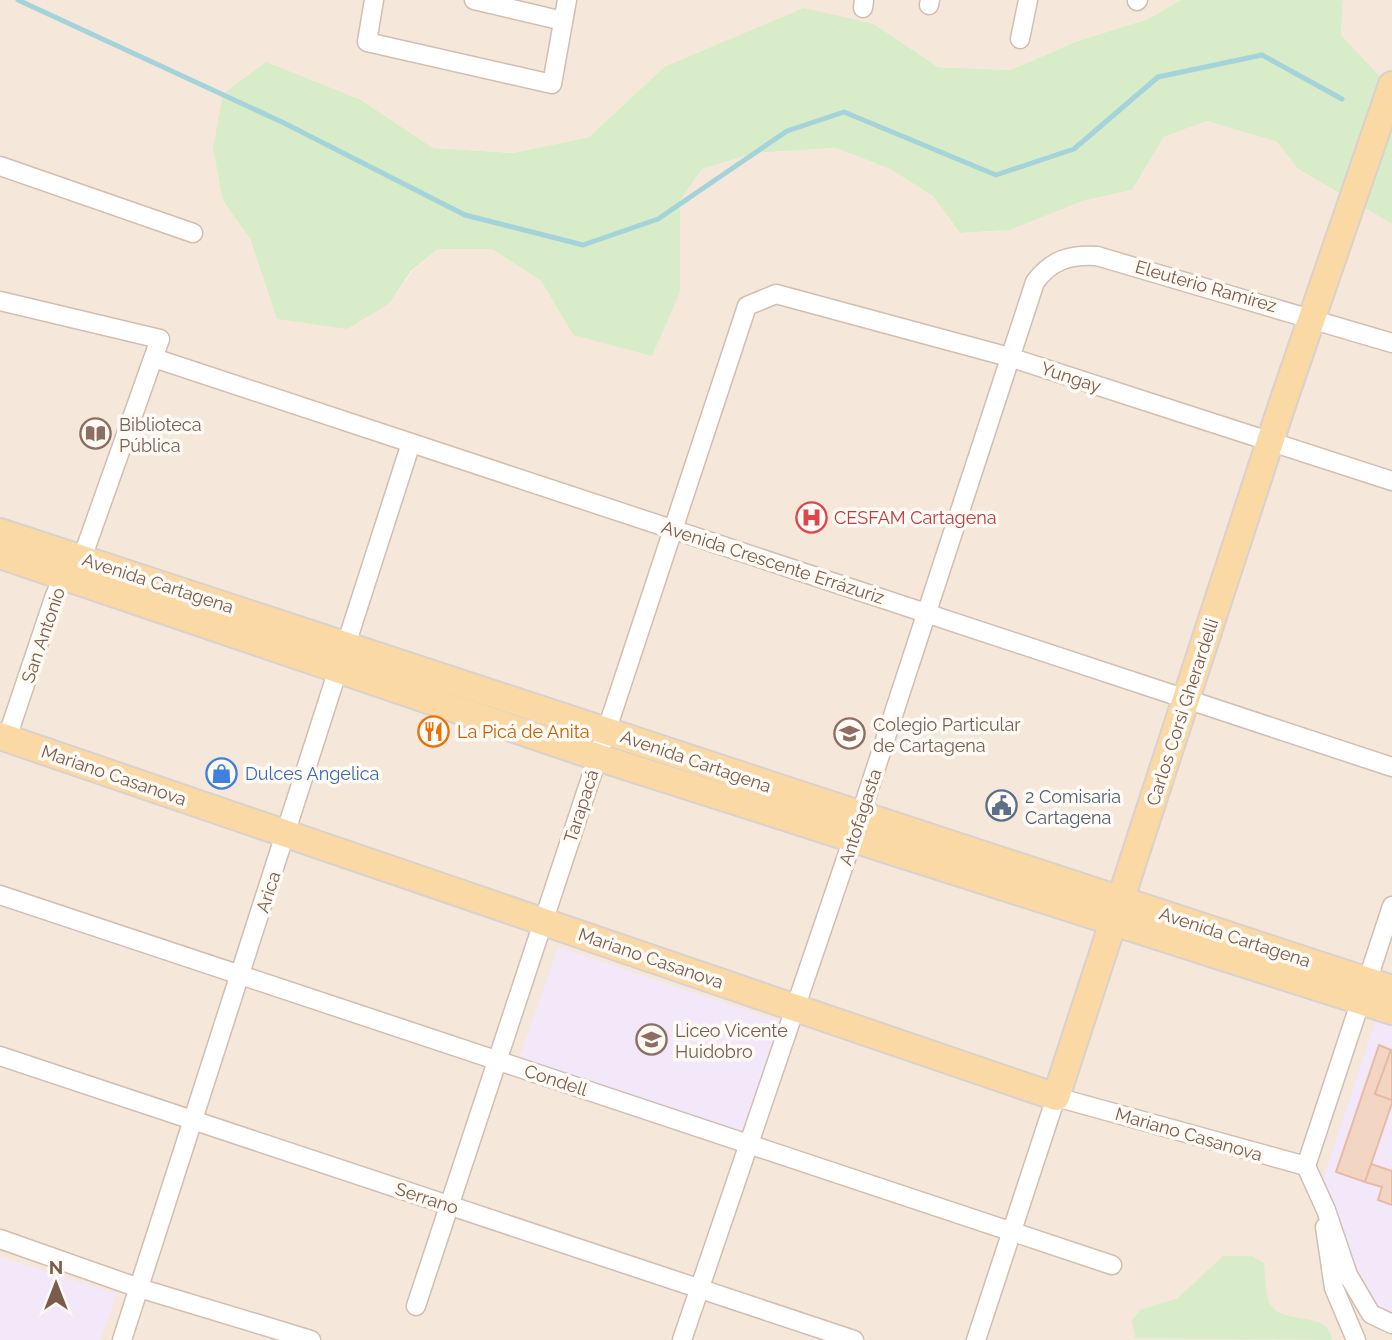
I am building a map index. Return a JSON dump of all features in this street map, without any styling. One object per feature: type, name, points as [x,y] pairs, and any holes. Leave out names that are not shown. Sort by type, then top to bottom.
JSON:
[{"type":"main road","name":"Carlos Corsi Gherardelli","points":[[1056,1097],[1270,440],[1392,85]]},
{"type":"main road","name":"Avenida Cartagena","points":[[0,532],[70,567],[339,671],[597,757],[857,827],[1363,990],[1392,1011]]},
{"type":"main road","name":"Avenida Cartagena","points":[[0,555],[70,567],[347,644],[606,731],[857,827]]},
{"type":"main road","name":"Mariano Casanova","points":[[4,737],[1056,1097]]},
{"type":"main road","name":"Avenida Cartagena","points":[[1363,990],[1392,989]]},
{"type":"street","points":[[374,0],[368,42],[552,84],[567,0]]},
{"type":"street","points":[[474,0],[563,21]]},
{"type":"street","points":[[1020,39],[1028,0]]},
{"type":"street","points":[[0,166],[192,233]]},
{"type":"street","name":"Eleuterio Ramírez","points":[[1031,292],[1041,274],[1056,262],[1074,256],[1097,256],[1392,343]]},
{"type":"street","name":"Antofagasta","points":[[682,1340],[857,827],[1031,292]]},
{"type":"street","name":"Yungay","points":[[747,306],[776,294],[1009,357],[1392,481]]},
{"type":"street","name":"San Antonio","points":[[0,300],[160,339],[86,547],[70,567],[4,737]]},
{"type":"street","name":"Tarapacá","points":[[416,1306],[747,306]]},
{"type":"street","name":"Avenida Crescente Errázuriz","points":[[154,358],[1392,767]]},
{"type":"street","name":"Arica","points":[[122,1340],[411,443]]},
{"type":"street","name":"Condell","points":[[0,895],[1112,1265]]},
{"type":"street","points":[[1392,906],[1306,1166],[1326,1210],[1348,1275],[1371,1314],[1392,1324]]},
{"type":"street","name":"Serrano","points":[[0,1056],[854,1340]]},
{"type":"street","name":"Mariano Casanova","points":[[1056,1097],[1306,1166]]},
{"type":"street","name":"Carlos Corsi Gherardelli","points":[[976,1340],[1056,1097]]},
{"type":"street","points":[[1326,1210],[1326,1249],[1331,1278],[1340,1308],[1356,1340]]},
{"type":"street","points":[[0,1239],[139,1288],[311,1340]]},
{"type":"shaded area","points":[[0,0],[1181,0],[1148,19],[1078,41],[1010,70],[938,67],[874,24],[718,46],[664,67],[589,137],[513,153],[433,148],[361,100],[223,201],[250,239],[277,319],[390,303],[412,271],[438,249],[492,249],[541,281],[573,335],[680,292],[680,201],[702,169],[755,153],[836,148],[890,169],[933,196],[960,233],[1010,230],[1083,201],[1132,190],[1164,137],[1207,121],[1277,142],[1298,169],[1392,224],[1392,1340],[0,1340]]},
{"type":"shaded area","points":[[1343,0],[1392,0],[1392,89],[1341,35]]},
{"type":"shaded area","name":"Liceo Vicente Huidobro","points":[[558,947],[784,1023],[747,1134],[520,1057]]},
{"type":"shaded area","points":[[1376,1019],[1392,1025],[1392,1315],[1374,1307],[1350,1263],[1322,1182]]},
{"type":"shaded area","points":[[0,1257],[117,1294],[100,1340],[0,1340]]},
{"type":"green space","points":[[1181,0],[1343,0],[1341,35],[1392,89],[1392,224],[1298,169],[1277,142],[1207,121],[1164,137],[1132,190],[1083,201],[1010,230],[960,233],[933,196],[890,169],[836,148],[755,153],[702,169],[680,201],[680,292],[652,356],[573,335],[541,281],[492,249],[438,249],[411,271],[390,303],[347,329],[277,319],[250,239],[223,201],[213,148],[223,94],[266,62],[361,100],[433,148],[513,153],[589,137],[664,67],[804,8],[874,24],[938,67],[1010,70],[1078,41],[1148,19]]},
{"type":"green space","points":[[1223,1256],[1252,1256],[1264,1263],[1267,1297],[1275,1310],[1323,1324],[1329,1330],[1332,1340],[1135,1338],[1132,1321],[1140,1310],[1178,1298]]},
{"type":"building","points":[[1379,1045],[1391,1050],[1375,1094],[1392,1100],[1392,1103],[1365,1182],[1336,1172]]},
{"type":"building","points":[[1392,1050],[1392,1100],[1375,1094]]},
{"type":"building","points":[[1371,1164],[1392,1171],[1392,1205],[1378,1200],[1382,1187],[1365,1182]]},
{"type":"waterway","points":[[18,0],[284,123],[465,215],[583,245],[658,219],[787,131],[844,112],[996,175],[1074,149],[1158,77],[1262,55],[1342,99]]},
{"type":"place","name":"Biblioteca Pública","points":[[96,434]]},
{"type":"place","name":"CESFAM Cartagena","points":[[811,517]]},
{"type":"place","name":"La Picá de Anita","points":[[434,731]]},
{"type":"place","name":"Colegio Particular de Cartagena","points":[[850,734]]},
{"type":"place","name":"Dulces Angelica","points":[[222,773]]},
{"type":"place","name":"2 Comisaria Cartagena","points":[[1002,806]]},
{"type":"place","name":"Liceo Vicente Huidobro","points":[[652,1040]]}]
